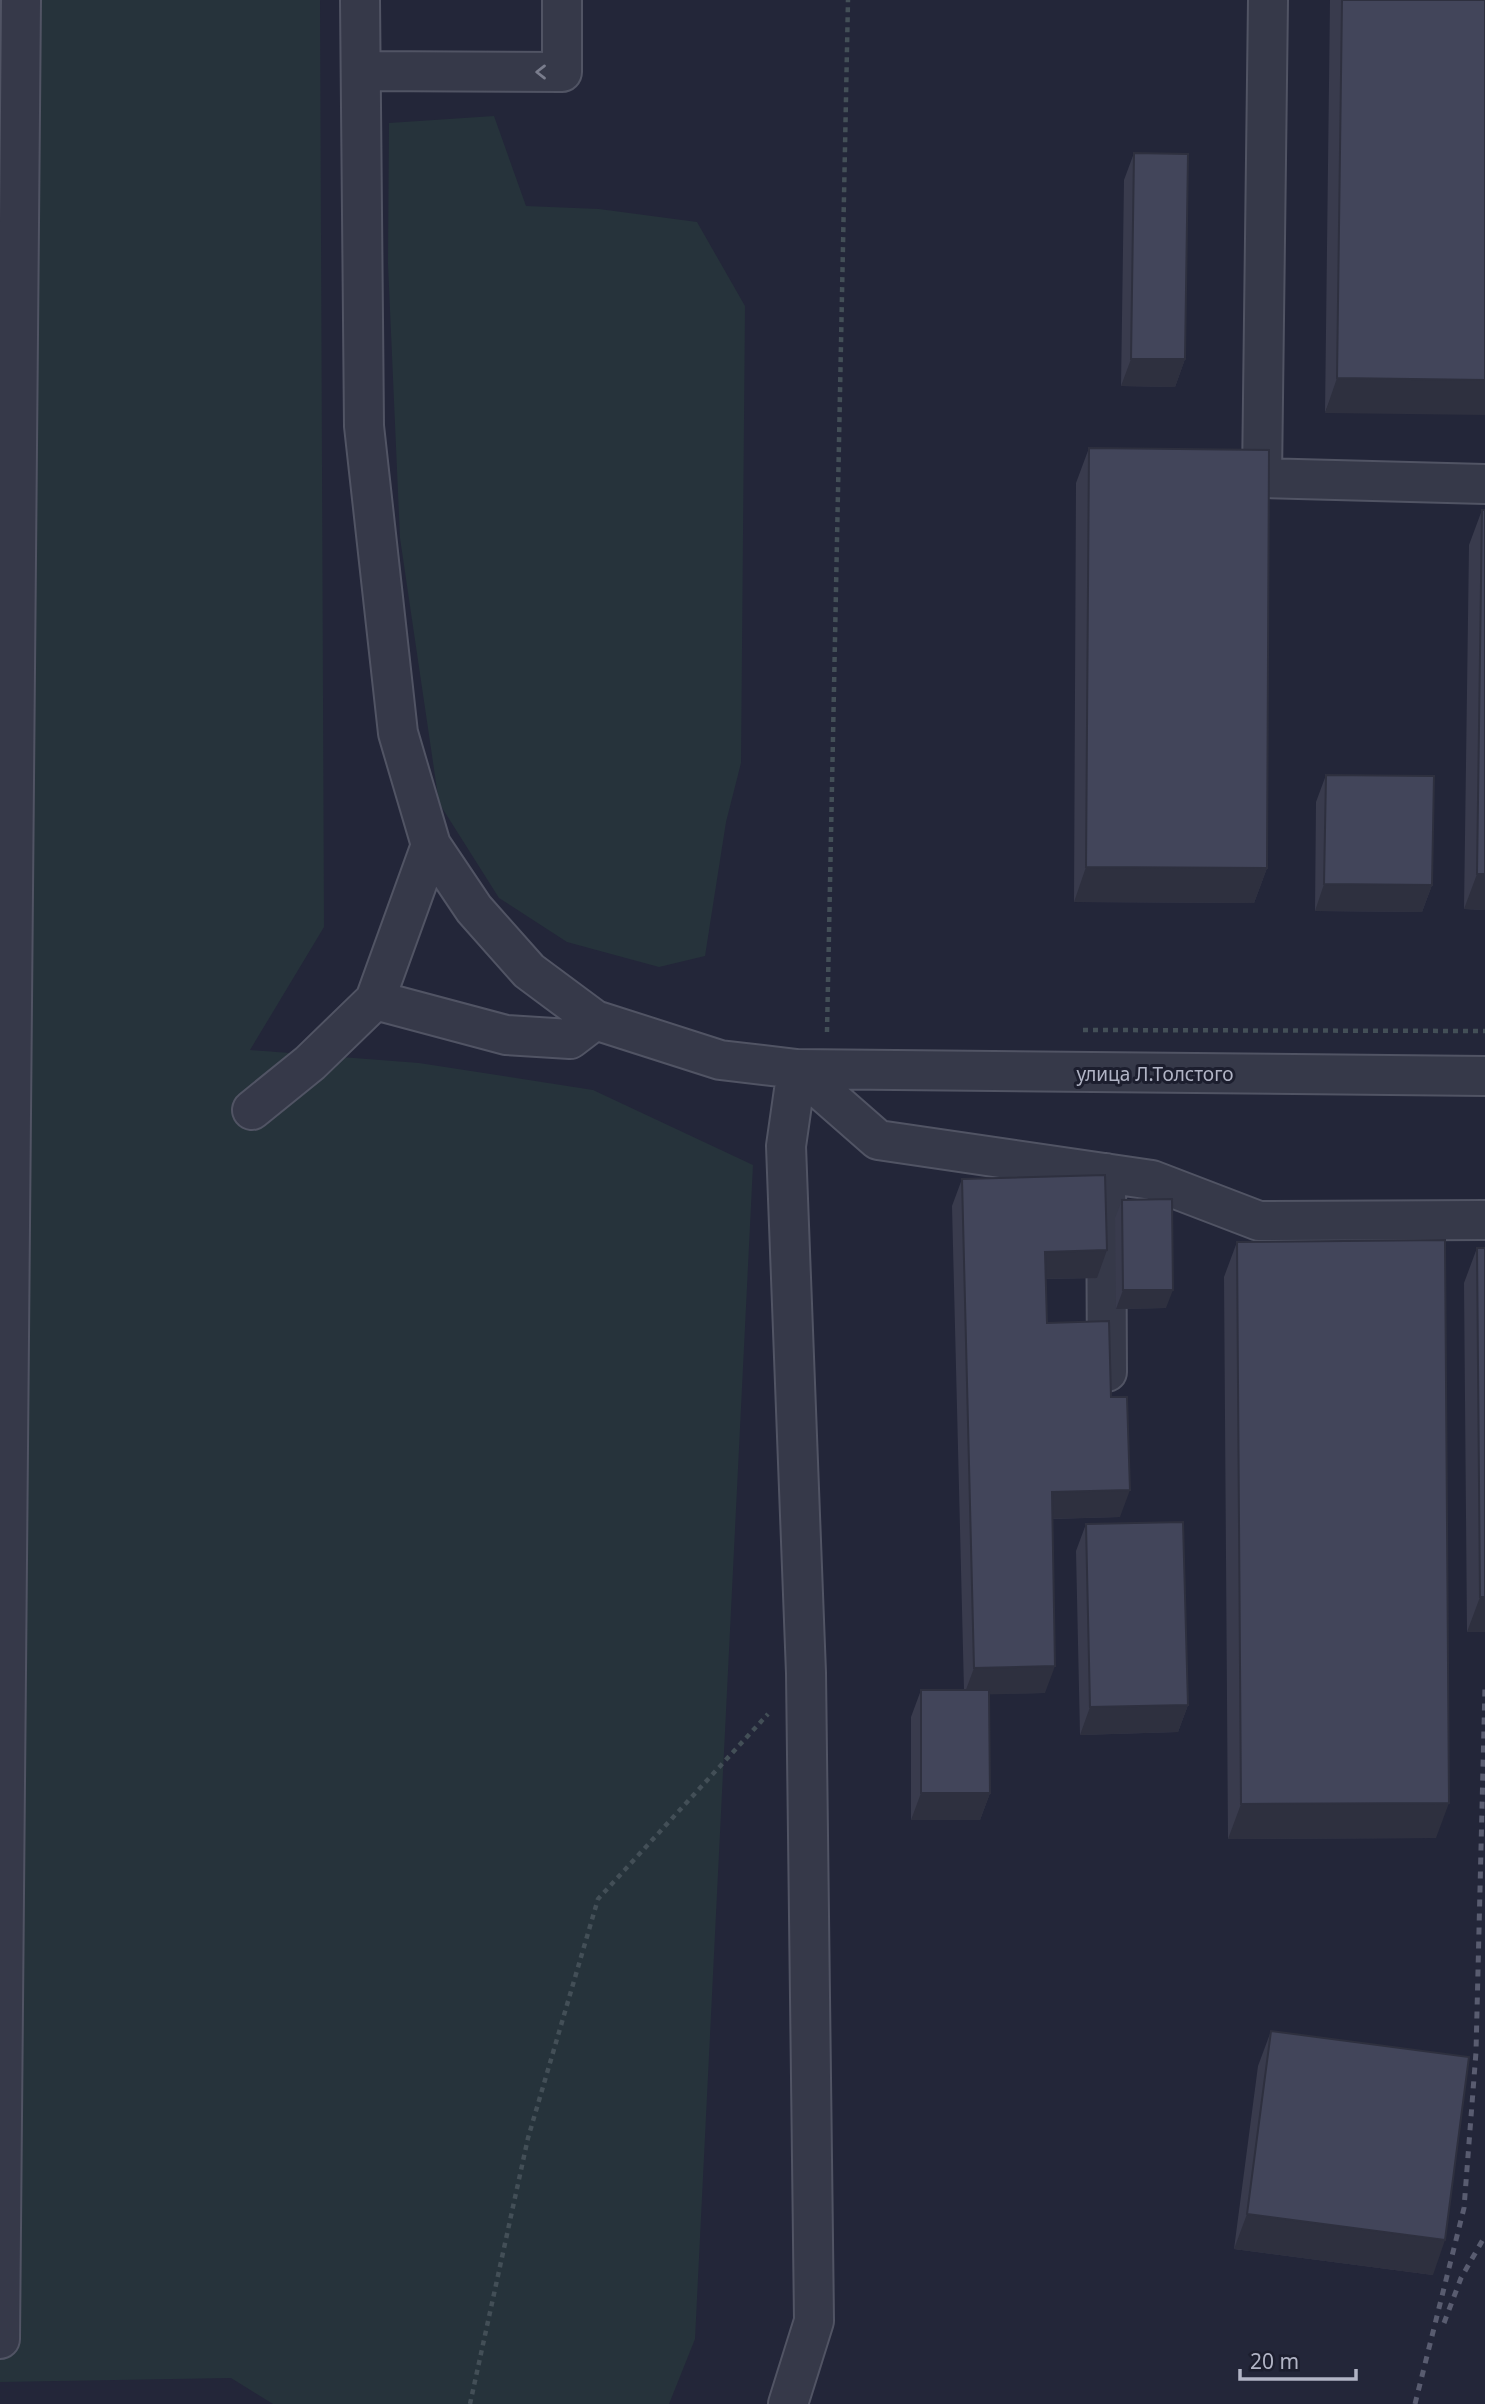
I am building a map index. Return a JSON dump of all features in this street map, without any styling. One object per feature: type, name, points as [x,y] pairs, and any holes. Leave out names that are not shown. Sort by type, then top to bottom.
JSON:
[{"type":"street","points":[[0,2339],[21,0]]},
{"type":"street","name":"улица Л.Толстого","points":[[360,0],[364,426],[398,733],[431,845],[474,909],[529,971],[595,1020],[720,1060],[811,1070],[1485,1076]]},
{"type":"street","points":[[360,71],[562,72],[562,0]]},
{"type":"street","points":[[1268,0],[1262,478],[1485,484]]},
{"type":"street","points":[[251,1110],[310,1063],[376,1000],[431,845]]},
{"type":"street","points":[[376,1000],[506,1035],[570,1039],[595,1020]]},
{"type":"street","points":[[788,2404],[814,2321],[806,1673],[786,1146],[811,1070],[878,1140],[1152,1180],[1259,1221],[1485,1220]]},
{"type":"street","points":[[1106,1173],[1107,1372]]},
{"type":"path","points":[[811,1070],[827,1029],[848,0]]},
{"type":"path","points":[[827,1029],[841,1029]]},
{"type":"path","points":[[1074,1030],[1485,1031]]},
{"type":"path","points":[[470,2404],[528,2138],[598,1899],[806,1673]]},
{"type":"shaded area","points":[[0,0],[320,0],[324,927],[250,1050],[419,1063],[593,1090],[753,1165],[695,2339],[669,2404],[273,2404],[231,2378],[0,2382]]},
{"type":"shaded area","points":[[494,116],[526,206],[599,209],[697,222],[745,306],[741,763],[726,822],[705,956],[659,967],[567,942],[499,898],[439,803],[400,538],[388,264],[389,123]]},
{"type":"building","points":[[1342,0],[1485,0],[1485,380],[1337,378]]},
{"type":"building","points":[[1134,153],[1188,154],[1185,359],[1131,359]]},
{"type":"building","points":[[1089,448],[1269,450],[1267,868],[1086,867]]},
{"type":"building","points":[[1482,510],[1485,510],[1485,874],[1477,874]]},
{"type":"building","points":[[1326,775],[1434,776],[1432,885],[1324,884]]},
{"type":"building","points":[[1105,1175],[1107,1250],[1045,1252],[1047,1323],[1109,1321],[1111,1397],[1127,1397],[1130,1490],[1052,1492],[1055,1666],[974,1668],[962,1179]]},
{"type":"building","points":[[1172,1199],[1173,1290],[1123,1290],[1122,1200]]},
{"type":"building","points":[[1445,1240],[1449,1803],[1241,1804],[1237,1242]]},
{"type":"building","points":[[1477,1248],[1485,1248],[1485,1597],[1480,1597]]},
{"type":"building","points":[[1183,1522],[1188,1705],[1090,1707],[1086,1524]]},
{"type":"building","points":[[921,1690],[989,1690],[990,1793],[921,1793]]},
{"type":"building","points":[[1271,2031],[1469,2057],[1445,2240],[1247,2214]]},
{"type":"railway","points":[[1415,2404],[1464,2208],[1476,2052],[1485,1686]]},
{"type":"railway","points":[[1444,2323],[1461,2278],[1485,2236]]}]
